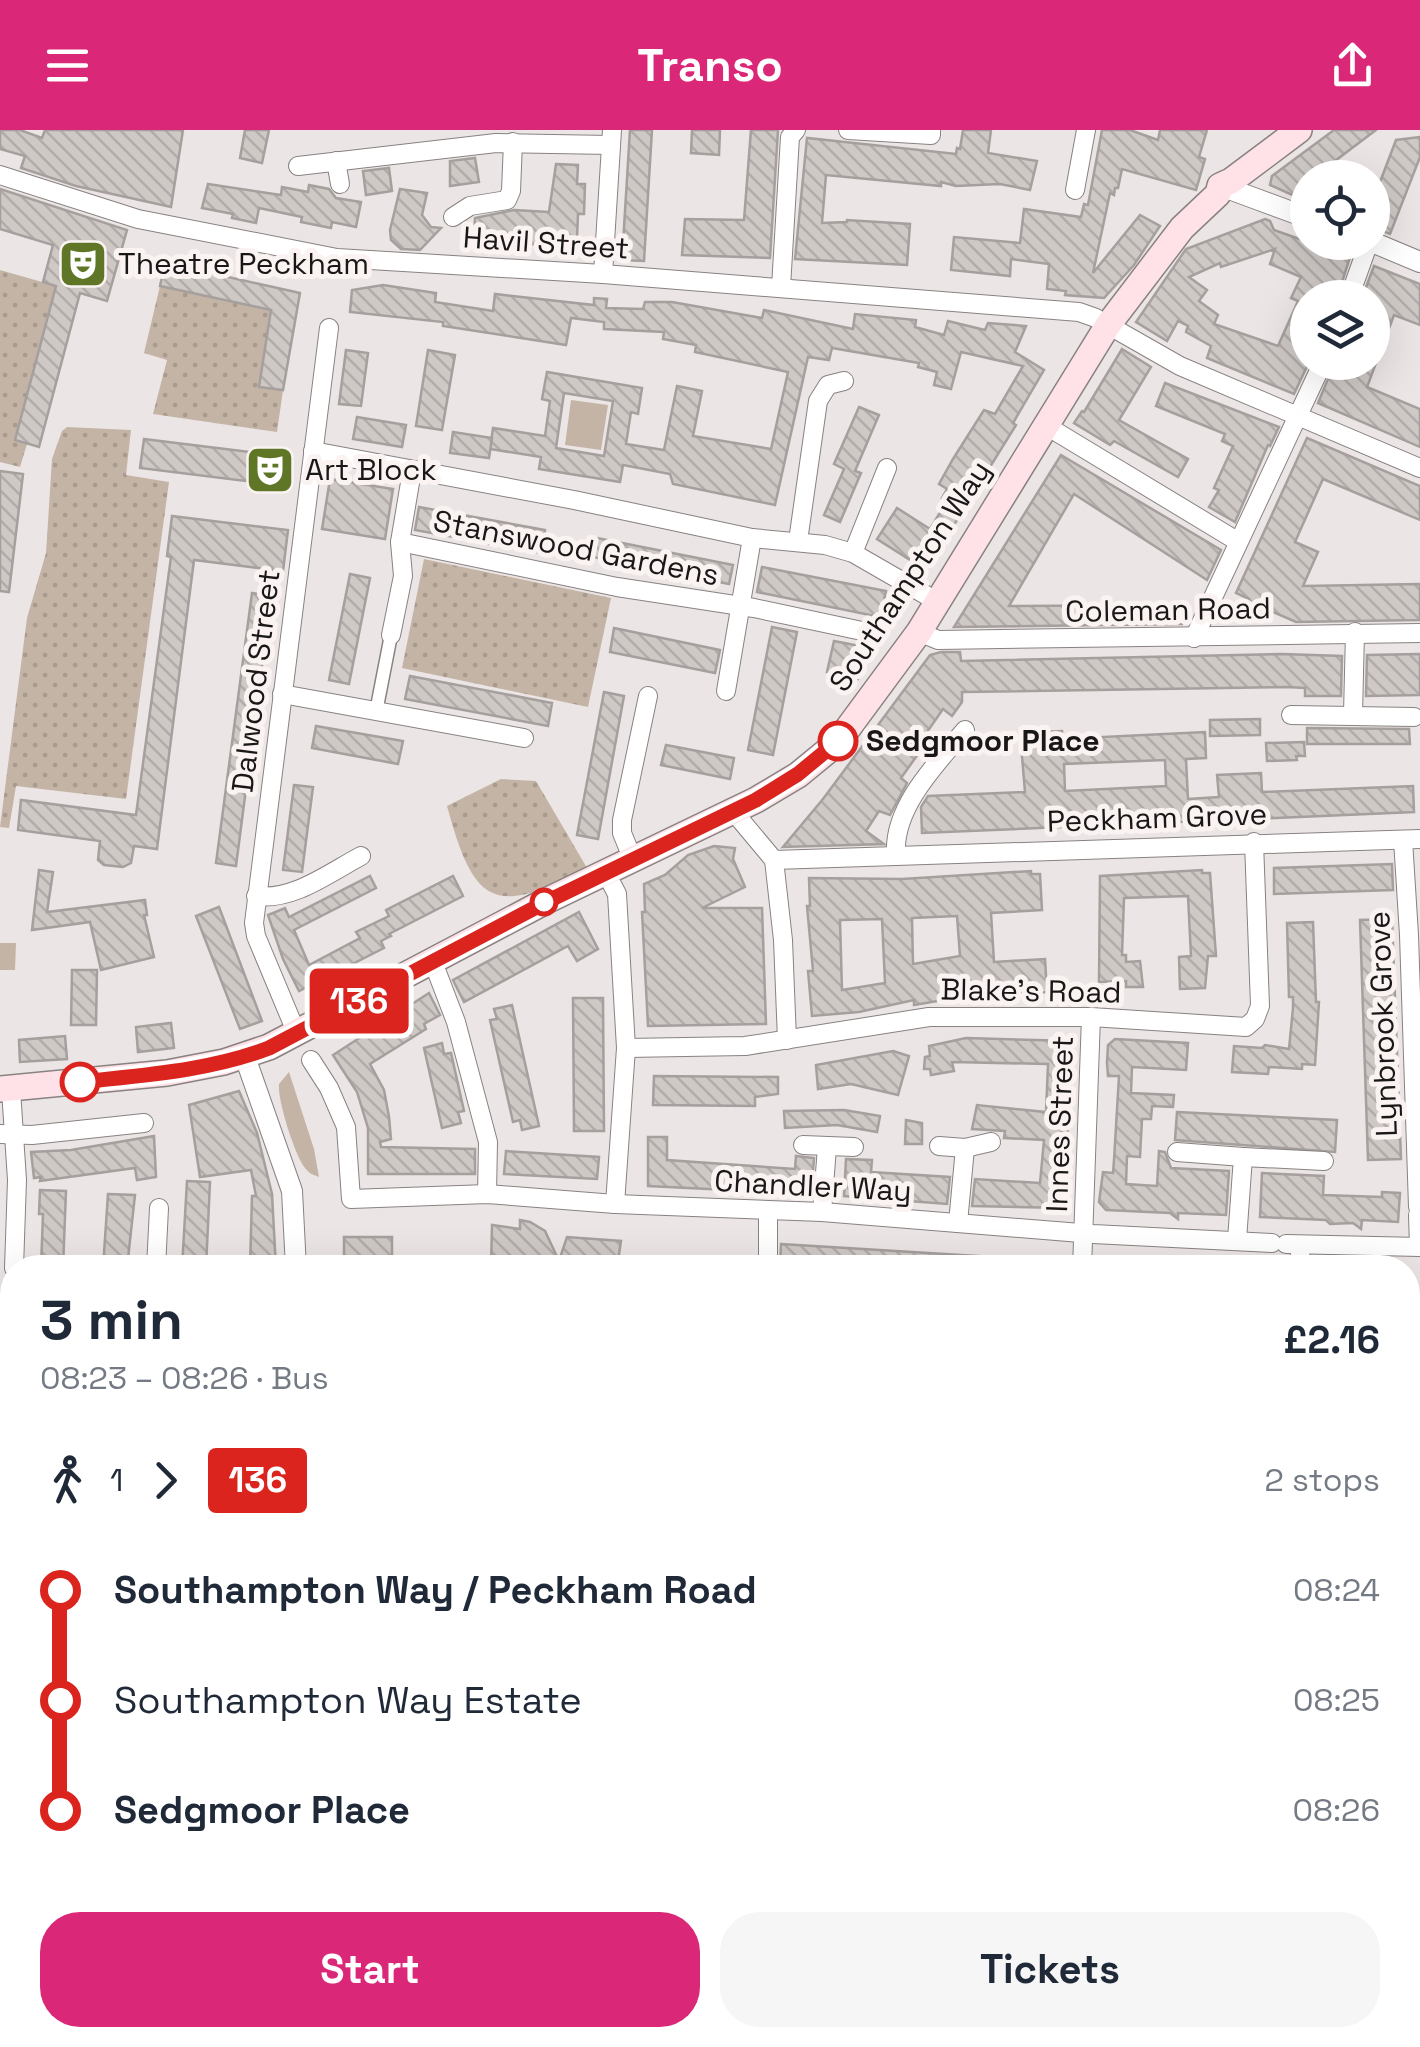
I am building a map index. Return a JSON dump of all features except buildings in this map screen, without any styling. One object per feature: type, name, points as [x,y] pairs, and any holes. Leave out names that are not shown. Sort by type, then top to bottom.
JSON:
[{"type":"main road","name":"Southampton Way","points":[[6,1090],[167,1073],[245,1057],[297,1034],[546,902],[734,811],[798,774],[837,743],[919,632],[1045,425],[1102,321],[1182,228],[1299,130]]},
{"type":"street","points":[[781,287],[790,137],[796,130]]},
{"type":"street","points":[[848,130],[931,135],[931,130]]},
{"type":"street","points":[[1075,190],[1086,130]]},
{"type":"street","points":[[298,166],[513,142],[611,138],[603,274]]},
{"type":"street","points":[[453,217],[470,206],[507,200],[513,142]]},
{"type":"street","points":[[336,160],[340,184]]},
{"type":"street","name":"Havil Street","points":[[0,175],[138,218],[337,258],[603,274],[1079,312],[1180,366],[1420,468]]},
{"type":"street","points":[[1227,188],[1290,211]]},
{"type":"street","points":[[1390,250],[1420,262]]},
{"type":"street","name":"Dalwood Street","points":[[297,1034],[256,936],[256,896],[328,328]]},
{"type":"street","points":[[1194,638],[1314,380]]},
{"type":"street","points":[[798,541],[818,401],[828,385],[844,381]]},
{"type":"street","points":[[1045,425],[1237,541]]},
{"type":"street","points":[[313,451],[752,538],[798,541],[853,553],[938,602]]},
{"type":"street","points":[[853,553],[887,468]]},
{"type":"street","name":"Stanswood Gardens","points":[[391,634],[402,576],[400,542],[412,471]]},
{"type":"street","name":"Stanswood Gardens","points":[[726,690],[752,538]]},
{"type":"street","name":"Stanswood Gardens","points":[[400,542],[862,631]]},
{"type":"street","name":"Coleman Road","points":[[919,632],[938,640],[1420,633]]},
{"type":"street","points":[[1353,714],[1356,632]]},
{"type":"street","points":[[376,712],[391,634]]},
{"type":"street","points":[[282,694],[524,738]]},
{"type":"street","points":[[634,860],[622,833],[622,820],[648,696]]},
{"type":"street","points":[[1291,715],[1414,716]]},
{"type":"street","points":[[896,854],[904,817],[925,777],[965,730]]},
{"type":"street","points":[[734,811],[774,860],[783,940],[787,1040]]},
{"type":"street","name":"Peckham Grove","points":[[774,860],[1412,839]]},
{"type":"street","name":"Lynbrook Grove","points":[[1412,839],[1409,935],[1415,1022],[1419,1247]]},
{"type":"street","name":"Blake's Road","points":[[626,1048],[745,1046],[929,1017],[1090,1017],[1246,1028],[1260,1006],[1254,842]]},
{"type":"street","points":[[256,896],[286,895],[361,856]]},
{"type":"street","points":[[606,873],[617,894],[626,1048],[615,1204]]},
{"type":"street","points":[[433,962],[456,1022],[488,1142],[486,1194]]},
{"type":"street","name":"Innes Street","points":[[1083,1255],[1090,1017]]},
{"type":"street","points":[[245,1057],[292,1190],[295,1255]]},
{"type":"street","name":"Chandler Way","points":[[310,1060],[329,1088],[346,1127],[351,1199],[486,1194],[615,1204],[822,1212],[1084,1233],[1419,1247]]},
{"type":"street","points":[[6,1090],[13,1255]]},
{"type":"street","points":[[8,1134],[144,1124]]},
{"type":"street","points":[[939,1146],[964,1148],[991,1142]]},
{"type":"street","points":[[803,1144],[854,1147]]},
{"type":"street","points":[[822,1212],[827,1147]]},
{"type":"street","points":[[958,1223],[964,1148]]},
{"type":"street","points":[[1177,1152],[1324,1162]]},
{"type":"street","points":[[1237,1240],[1243,1157]]},
{"type":"street","points":[[157,1255],[159,1208]]},
{"type":"street","points":[[768,1210],[768,1255]]},
{"type":"street","points":[[1287,1244],[1292,1255]]},
{"type":"green space","points":[[0,270],[56,286],[15,440],[27,444],[20,467],[0,462]]},
{"type":"green space","points":[[160,286],[271,310],[259,386],[283,390],[277,432],[153,414],[167,360],[144,353]]},
{"type":"green space","points":[[571,400],[608,405],[601,450],[565,445]]},
{"type":"green space","points":[[67,427],[131,430],[126,475],[169,482],[126,799],[16,786],[9,828],[0,827],[27,618],[46,553],[52,459]]},
{"type":"green space","points":[[424,559],[611,598],[588,707],[402,668]]},
{"type":"green space","points":[[501,779],[536,781],[587,868],[530,893],[509,896],[492,893],[479,882],[467,865],[447,806]]},
{"type":"green space","points":[[0,943],[16,943],[15,970],[0,970]]},
{"type":"green space","points":[[289,1072],[319,1177],[301,1162],[284,1114],[279,1084]]},
{"type":"bus line","name":"136","points":[[80,1082],[167,1073],[245,1057],[269,1048],[546,902],[756,800],[818,760],[838,741]]},
{"type":"place","name":"Theatre Peckham","points":[[83,264]]},
{"type":"place","name":"Art Block","points":[[270,470]]},
{"type":"place","name":"Sedgmoor Place","points":[[838,741]]}]
